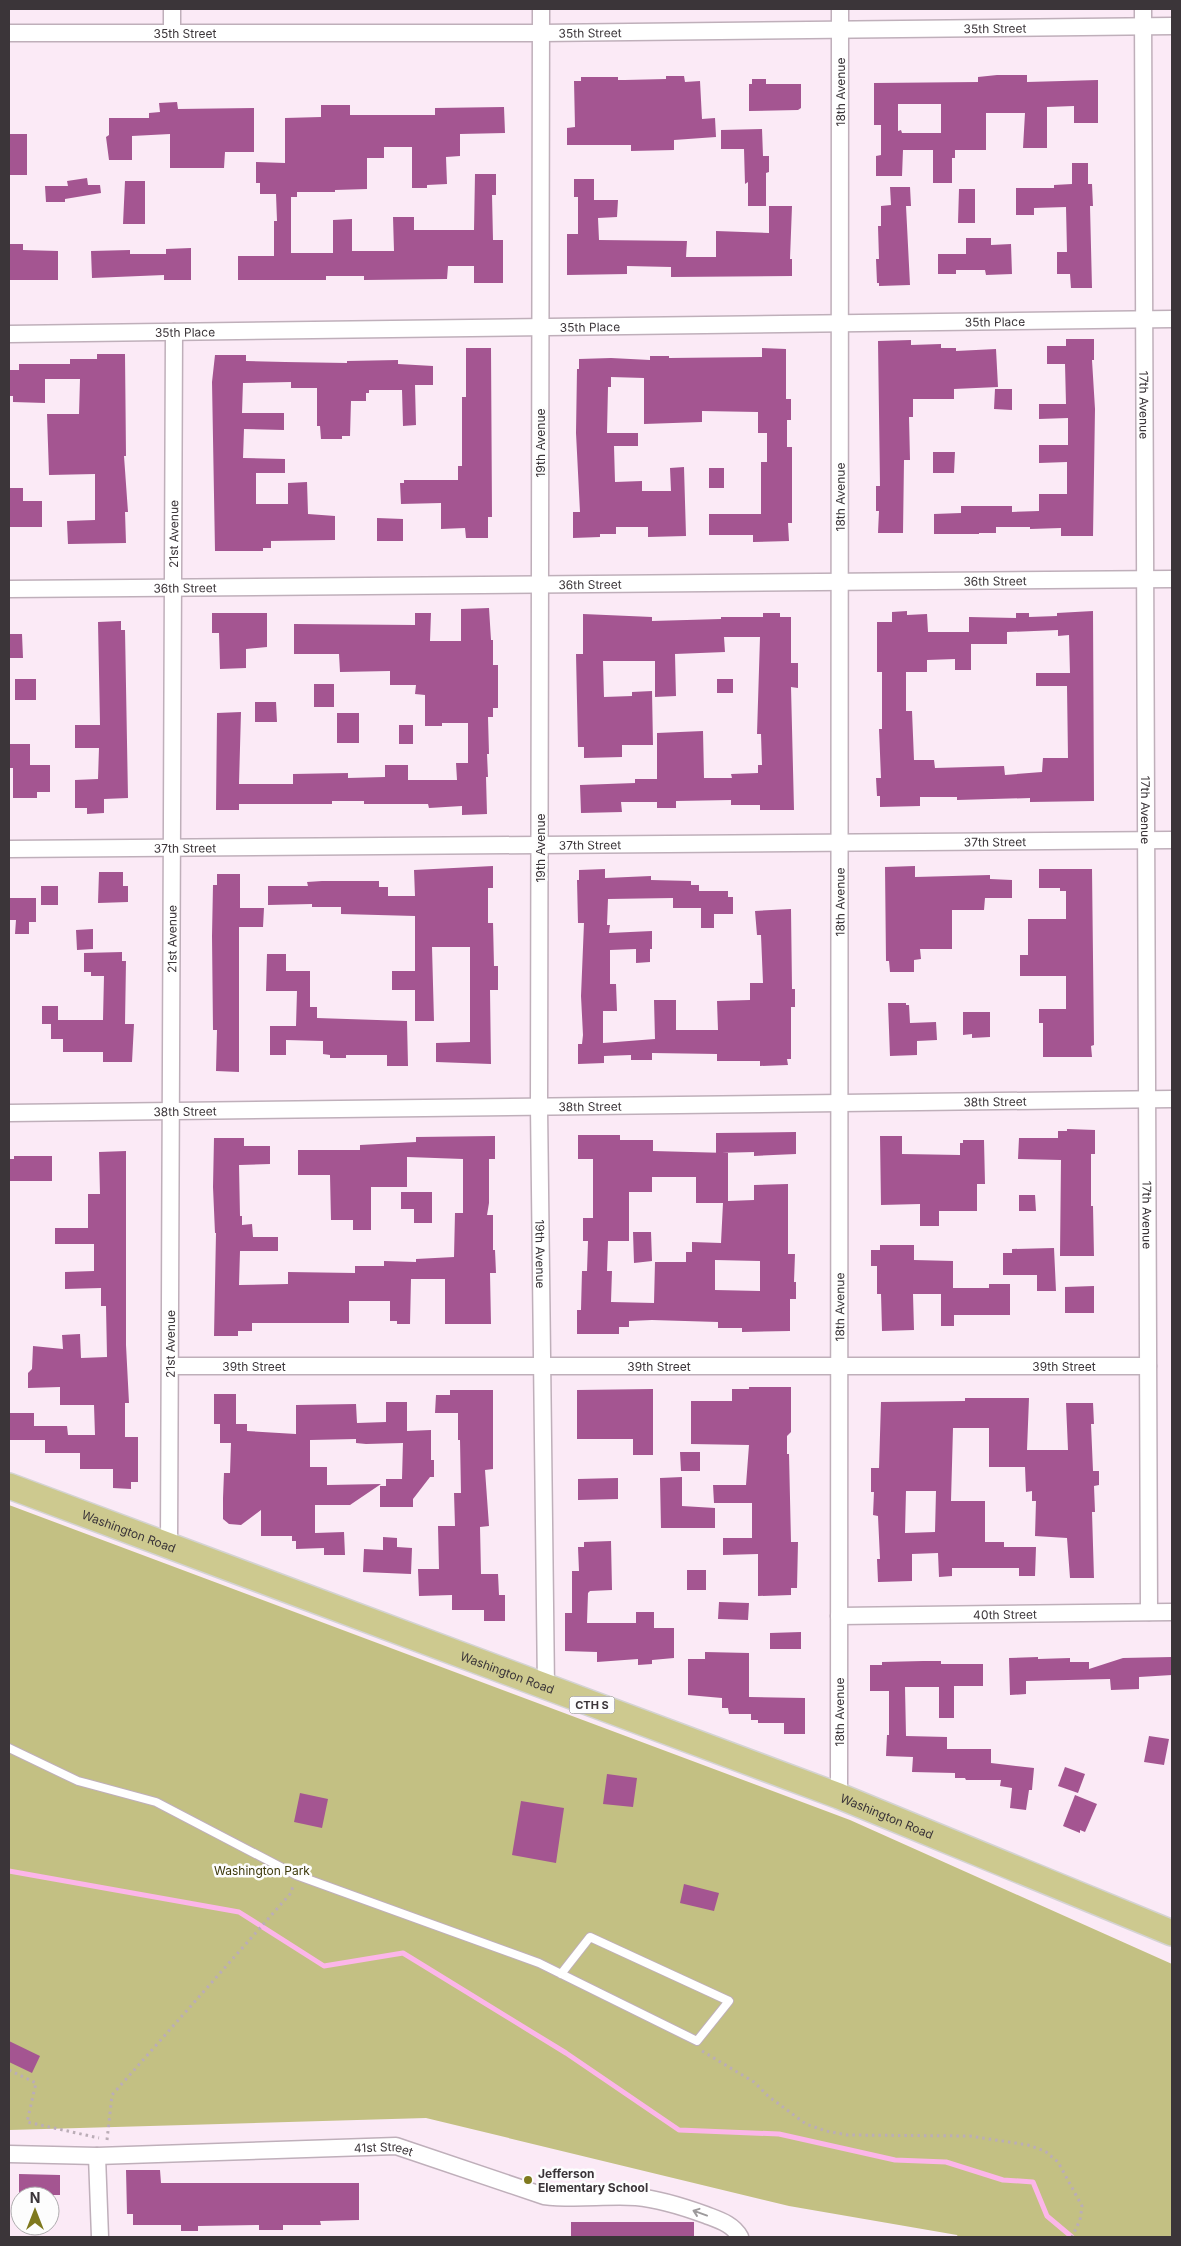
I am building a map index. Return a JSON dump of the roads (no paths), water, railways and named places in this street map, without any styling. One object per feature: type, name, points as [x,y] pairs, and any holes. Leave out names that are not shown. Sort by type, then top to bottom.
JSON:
[{"type":"main road","name":"Washington Road","points":[[9,1486],[169,1544],[546,1688],[839,1796],[1172,1933]]},
{"type":"street","points":[[172,9],[172,32]]},
{"type":"street","name":"19th Avenue","points":[[541,9],[539,1107],[546,1688]]},
{"type":"street","name":"18th Avenue","points":[[839,1796],[840,9]]},
{"type":"street","name":"17th Avenue","points":[[1143,9],[1149,1612]]},
{"type":"street","name":"35th Street","points":[[9,33],[541,33],[1172,26]]},
{"type":"street","name":"35th Place","points":[[9,334],[1172,319]]},
{"type":"street","name":"21st Avenue","points":[[169,1544],[174,332]]},
{"type":"street","name":"36th Street","points":[[9,589],[1172,579]]},
{"type":"street","name":"37th Street","points":[[9,849],[1172,840]]},
{"type":"street","name":"38th Street","points":[[9,1113],[1172,1099]]},
{"type":"street","name":"39th Street","points":[[170,1366],[1148,1366]]},
{"type":"street","name":"40th Street","points":[[839,1616],[1172,1612]]},
{"type":"street","name":"41st Street","points":[[9,2154],[97,2156],[396,2146],[532,2193],[560,2198],[636,2197],[665,2202],[715,2218],[733,2227],[740,2237]]},
{"type":"street","points":[[97,2156],[100,2237]]},
{"type":"lane","points":[[9,1748],[78,1781],[156,1802],[296,1875],[539,1963],[561,1974],[697,2041],[729,2001],[590,1937],[561,1974]]},
{"type":"waterway","points":[[9,1871],[239,1912],[324,1966],[403,1953],[566,2053],[679,2130],[779,2134],[895,2160],[946,2162],[1003,2180],[1033,2182],[1047,2216],[1072,2237]]},
{"type":"place","name":"Jefferson Elementary School","points":[[528,2180]]},
{"type":"park label","name":"Washington Park","points":[[262,1870]]}]
